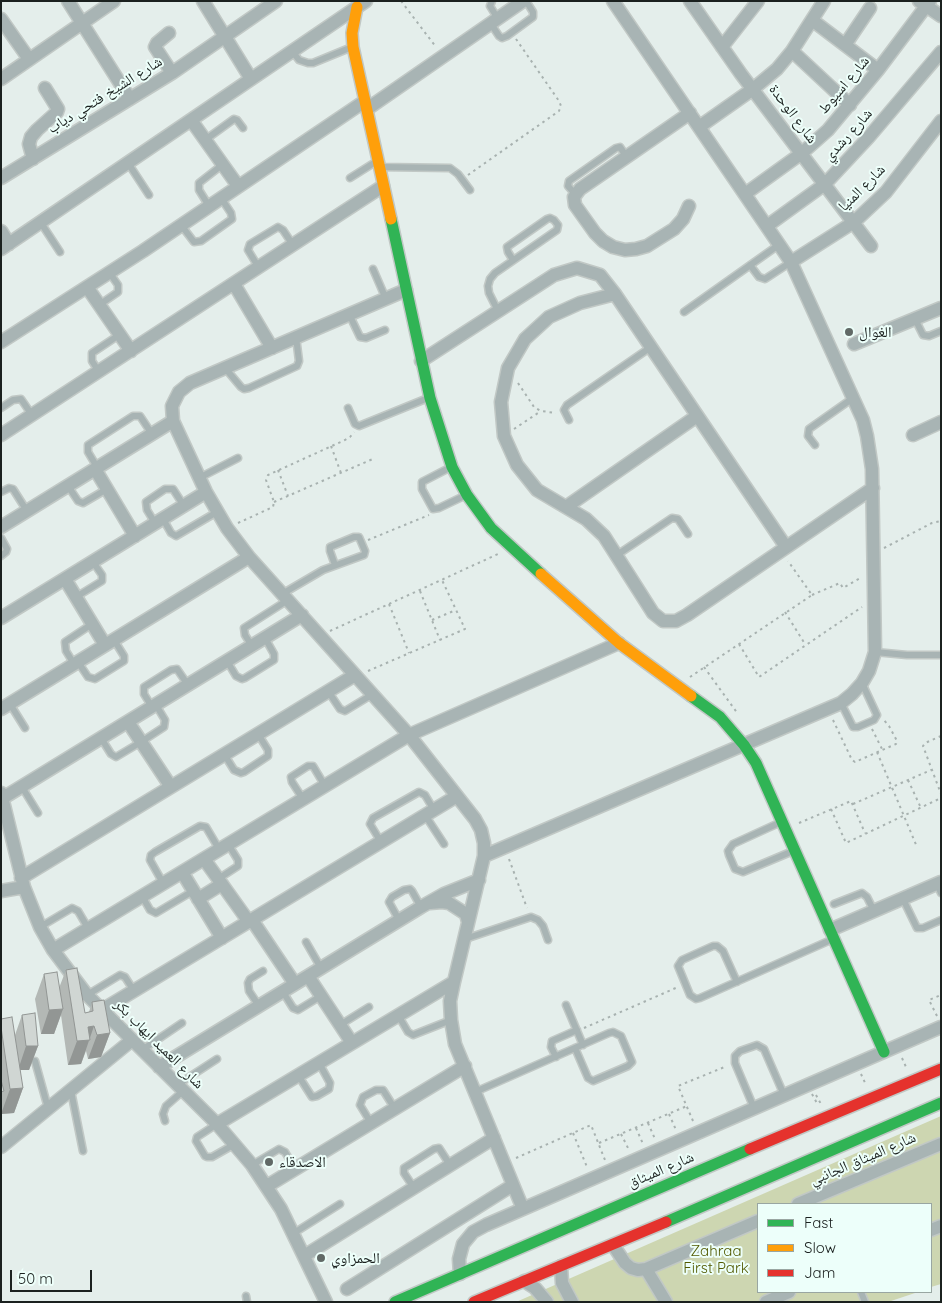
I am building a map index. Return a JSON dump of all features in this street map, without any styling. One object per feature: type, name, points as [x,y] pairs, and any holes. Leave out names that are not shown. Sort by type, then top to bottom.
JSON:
[{"type":"street","points":[[68,1],[130,99]]},
{"type":"street","points":[[1,79],[114,1]]},
{"type":"street","points":[[203,1],[251,79]]},
{"type":"street","name":"شارع الشيخ فتحي دياب","points":[[1,178],[172,73],[276,1]]},
{"type":"street","points":[[1,342],[238,186],[444,56],[524,1]]},
{"type":"street","points":[[484,856],[841,702],[862,683],[869,671],[875,652],[873,488],[867,436],[863,420],[791,262],[613,1]]},
{"type":"street","name":"شارع الوحدة","points":[[690,1],[753,89],[872,246]]},
{"type":"street","points":[[722,47],[758,1]]},
{"type":"street","points":[[699,127],[753,89],[777,69],[792,51],[824,1]]},
{"type":"street","points":[[925,3],[941,16]]},
{"type":"street","name":"شارع اسيوط","points":[[746,194],[802,153],[828,130],[878,70],[925,3]]},
{"type":"street","points":[[361,4],[353,20],[353,47],[421,361],[430,398],[452,467],[467,495],[491,528],[512,548],[619,644],[720,717],[744,745],[756,763],[884,1052]]},
{"type":"street","points":[[1,231],[5,246],[361,4]]},
{"type":"street","points":[[845,45],[870,8]]},
{"type":"street","points":[[1,19],[29,59]]},
{"type":"street","points":[[812,20],[878,70]]},
{"type":"street","points":[[169,33],[157,42],[155,47],[172,73]]},
{"type":"street","points":[[792,51],[850,105]]},
{"type":"street","name":"شارع رشدي","points":[[767,226],[825,184],[868,138],[941,52]]},
{"type":"street","points":[[33,159],[29,144],[31,137],[58,109],[46,88]]},
{"type":"street","points":[[689,206],[684,219],[674,229],[647,246],[625,250],[603,241],[575,205],[574,201],[575,194],[626,156],[690,113]]},
{"type":"street","points":[[191,120],[238,186]]},
{"type":"street","name":"شارع المنيا","points":[[791,262],[854,222],[886,192],[941,120]]},
{"type":"street","points":[[1,434],[32,416],[383,186]]},
{"type":"street","points":[[421,361],[554,275],[577,268],[600,275],[651,347],[783,549]]},
{"type":"street","points":[[234,284],[272,348]]},
{"type":"street","points":[[87,287],[130,352]]},
{"type":"street","points":[[406,290],[190,383],[179,392],[172,406],[172,421],[206,492],[227,528],[249,557],[410,735],[475,818],[481,830],[484,856],[450,1001],[451,1020],[456,1044],[522,1209]]},
{"type":"street","points":[[615,294],[580,303],[549,317],[525,340],[508,368],[501,402],[504,436],[516,465],[537,490],[586,519],[604,536],[653,613],[664,621],[676,621],[873,488]]},
{"type":"street","points":[[854,344],[941,308]]},
{"type":"street","points":[[566,508],[697,416]]},
{"type":"street","points":[[1,527],[172,421]]},
{"type":"street","points":[[913,435],[941,422]]},
{"type":"street","points":[[96,468],[135,536]]},
{"type":"street","points":[[2,616],[206,492]]},
{"type":"street","points":[[6,706],[249,557]]},
{"type":"street","points":[[65,579],[92,624],[110,642]]},
{"type":"street","points":[[2,796],[22,787],[302,616]]},
{"type":"street","points":[[53,950],[410,735],[619,644]]},
{"type":"street","points":[[1,891],[23,882],[224,754],[356,675]]},
{"type":"street","points":[[128,722],[171,787]]},
{"type":"street","name":"شارع العميد ايهاب بكر","points":[[2,796],[23,882],[40,927],[53,950],[87,995],[217,1124],[252,1164],[294,1233],[326,1302]]},
{"type":"street","points":[[102,1010],[457,796]]},
{"type":"street","points":[[204,859],[251,921],[295,984]]},
{"type":"street","points":[[182,872],[222,938]]},
{"type":"street","points":[[160,1067],[424,905],[452,890],[479,880]]},
{"type":"street","points":[[196,895],[220,882]]},
{"type":"street","points":[[832,934],[874,911],[939,887]]},
{"type":"street","points":[[424,905],[434,901],[449,903],[466,914],[468,922]]},
{"type":"street","points":[[308,976],[352,1043]]},
{"type":"street","points":[[217,1124],[454,982]]},
{"type":"street","points":[[460,1274],[459,1259],[463,1244],[473,1232],[884,1052],[939,1022]]},
{"type":"street","points":[[1,1147],[132,1040]]},
{"type":"street","points":[[267,1186],[465,1066]]},
{"type":"street","name":"شارع الميثاق","points":[[395,1302],[735,1160],[941,1069]]},
{"type":"street","points":[[474,1302],[490,1299],[524,1281],[613,1245],[707,1199],[941,1103]]},
{"type":"street","points":[[304,1256],[494,1138]]},
{"type":"street","name":"شارع الميثاق الجانبي","points":[[800,1203],[941,1144]]},
{"type":"street","points":[[347,1289],[513,1185]]},
{"type":"street","points":[[613,1245],[624,1263],[638,1270],[646,1269],[757,1221]]},
{"type":"street","points":[[560,1266],[562,1284],[572,1302]]},
{"type":"street","points":[[646,1269],[666,1302]]},
{"type":"street","points":[[524,1281],[535,1288],[547,1302]]},
{"type":"street","points":[[766,1302],[787,1293]]},
{"type":"lane","points":[[492,1],[490,6],[494,21],[502,38],[534,17],[533,12],[524,1]]},
{"type":"lane","points":[[292,51],[299,60],[313,63],[353,47]]},
{"type":"lane","points":[[204,140],[234,119],[237,120],[242,128]]},
{"type":"lane","points":[[128,164],[149,195]]},
{"type":"lane","points":[[209,206],[199,190],[199,182],[222,164]]},
{"type":"lane","points":[[350,178],[378,164],[450,168],[454,170],[470,190]]},
{"type":"lane","points":[[181,225],[194,242],[198,242],[208,236],[232,219],[231,213],[221,198]]},
{"type":"lane","points":[[498,311],[489,293],[490,279],[494,273],[557,230],[558,225],[554,220],[547,219],[509,245],[507,249],[513,260]]},
{"type":"lane","points":[[41,223],[60,252]]},
{"type":"lane","points":[[259,268],[248,250],[250,244],[278,227],[283,230],[293,245]]},
{"type":"lane","points":[[684,312],[780,244]]},
{"type":"lane","points":[[750,265],[759,277],[765,280],[791,262]]},
{"type":"lane","points":[[373,269],[386,299]]},
{"type":"lane","points":[[99,305],[118,292],[118,285],[109,272]]},
{"type":"lane","points":[[350,314],[360,338],[366,338],[385,330]]},
{"type":"lane","points":[[915,318],[923,336],[929,336],[941,331]]},
{"type":"lane","points":[[99,372],[92,361],[92,353],[119,335]]},
{"type":"lane","points":[[225,368],[241,387],[249,388],[297,366],[299,361],[296,337]]},
{"type":"lane","points":[[569,420],[564,410],[567,405],[651,347]]},
{"type":"lane","points":[[348,408],[356,426],[361,426],[430,398]]},
{"type":"lane","points":[[815,445],[808,436],[809,429],[853,398]]},
{"type":"lane","points":[[1,408],[13,400],[20,400],[32,416]]},
{"type":"lane","points":[[96,468],[88,452],[88,445],[124,422],[136,415],[140,416],[152,434]]},
{"type":"lane","points":[[200,478],[238,458]]},
{"type":"lane","points":[[452,467],[425,480],[421,486],[430,507],[436,509],[467,495]]},
{"type":"lane","points":[[68,486],[78,501],[83,503],[107,489]]},
{"type":"lane","points":[[1,492],[9,488],[13,489],[27,511]]},
{"type":"lane","points":[[184,506],[173,489],[165,488],[146,502],[147,510],[173,536],[217,512]]},
{"type":"lane","points":[[617,556],[672,518],[678,520],[688,534]]},
{"type":"lane","points":[[252,646],[245,635],[244,628],[323,570],[364,555],[365,551],[356,536],[330,546],[335,565]]},
{"type":"lane","points":[[1,538],[7,549],[1,556]]},
{"type":"lane","points":[[76,597],[102,581],[102,575],[93,562]]},
{"type":"lane","points":[[92,624],[65,642],[66,651],[88,678],[95,679],[124,661],[124,656],[110,642]]},
{"type":"lane","points":[[227,661],[236,676],[246,678],[274,660],[274,654],[265,638]]},
{"type":"lane","points":[[875,652],[907,655],[941,655]]},
{"type":"lane","points":[[101,738],[111,754],[116,757],[141,742],[164,727],[165,720],[143,691],[146,684],[174,668],[180,671],[188,685]]},
{"type":"lane","points":[[841,702],[853,727],[858,727],[874,720],[877,715],[862,683]]},
{"type":"lane","points":[[328,691],[340,709],[345,711],[373,694]]},
{"type":"lane","points":[[6,706],[25,728]]},
{"type":"lane","points":[[224,754],[234,770],[241,773],[244,772],[268,756],[268,750],[258,734]]},
{"type":"lane","points":[[303,799],[292,782],[292,777],[308,766],[312,766],[324,786]]},
{"type":"lane","points":[[22,787],[38,813]]},
{"type":"lane","points":[[380,842],[371,827],[371,821],[390,808],[422,792],[444,844]]},
{"type":"lane","points":[[163,883],[150,860],[151,855],[200,826],[206,827],[238,860],[238,866],[220,882]]},
{"type":"lane","points":[[783,826],[730,846],[728,851],[735,869],[747,871],[794,850]]},
{"type":"lane","points":[[399,920],[389,902],[392,897],[404,890],[410,889],[424,905]]},
{"type":"lane","points":[[834,904],[862,893],[867,897],[874,911]]},
{"type":"lane","points":[[142,896],[150,910],[156,913],[196,895]]},
{"type":"lane","points":[[903,899],[916,928],[923,928],[941,920]]},
{"type":"lane","points":[[40,927],[72,908],[78,912],[88,928]]},
{"type":"lane","points":[[464,940],[523,919],[531,918],[538,920],[543,926],[548,940]]},
{"type":"lane","points":[[737,982],[723,951],[717,946],[713,946],[679,962],[678,970],[690,995],[696,999],[737,982],[832,934]]},
{"type":"lane","points":[[306,942],[321,968]]},
{"type":"lane","points":[[259,1006],[249,991],[248,983],[250,979],[263,971]]},
{"type":"lane","points":[[87,995],[120,975],[125,977],[134,991]]},
{"type":"lane","points":[[283,992],[295,1010],[301,1009],[321,996]]},
{"type":"lane","points":[[566,1006],[583,1045]]},
{"type":"lane","points":[[340,1025],[369,1007]]},
{"type":"lane","points":[[398,1015],[408,1032],[413,1035],[451,1020]]},
{"type":"lane","points":[[142,1050],[182,1023]]},
{"type":"lane","points":[[556,1057],[551,1047],[552,1041],[577,1030]]},
{"type":"lane","points":[[475,1092],[575,1048],[613,1032],[621,1036],[631,1059],[631,1065],[593,1081],[588,1078],[575,1048]]},
{"type":"lane","points":[[754,1108],[735,1063],[735,1056],[740,1051],[753,1046],[761,1046],[764,1049],[784,1095]]},
{"type":"lane","points":[[165,1121],[163,1114],[166,1106],[180,1088],[217,1059]]},
{"type":"lane","points":[[35,1061],[48,1109]]},
{"type":"lane","points":[[298,1075],[312,1097],[329,1089],[330,1083],[318,1063]]},
{"type":"lane","points":[[371,1123],[362,1108],[361,1101],[376,1090],[383,1090],[395,1109]]},
{"type":"lane","points":[[71,1091],[83,1151]]},
{"type":"lane","points":[[217,1124],[196,1137],[196,1141],[205,1156],[212,1157],[235,1144]]},
{"type":"lane","points":[[414,1188],[404,1173],[404,1168],[434,1149],[439,1148],[450,1165]]},
{"type":"lane","points":[[252,1164],[279,1149],[285,1152],[295,1169]]},
{"type":"lane","points":[[294,1233],[340,1204]]},
{"type":"path","points":[[401,1],[444,56]]},
{"type":"path","points":[[462,179],[559,111],[561,106],[512,33]]},
{"type":"path","points":[[508,368],[534,407],[549,413],[565,413]]},
{"type":"path","points":[[504,436],[541,411]]},
{"type":"path","points":[[227,528],[274,506],[266,478],[268,475],[350,437],[356,426]]},
{"type":"path","points":[[331,446],[341,473]]},
{"type":"path","points":[[274,502],[375,458]]},
{"type":"path","points":[[278,470],[288,496]]},
{"type":"path","points":[[361,543],[425,518],[436,509]]},
{"type":"path","points":[[873,554],[932,523],[941,521]]},
{"type":"path","points":[[320,636],[512,548]]},
{"type":"path","points":[[783,549],[812,594]]},
{"type":"path","points":[[677,686],[812,594],[840,583],[843,588],[874,570]]},
{"type":"path","points":[[356,675],[466,629],[442,580]]},
{"type":"path","points":[[420,590],[440,640]]},
{"type":"path","points":[[739,644],[759,676],[874,599]]},
{"type":"path","points":[[389,604],[409,653]]},
{"type":"path","points":[[432,620],[456,610]]},
{"type":"path","points":[[785,612],[806,645]]},
{"type":"path","points":[[704,667],[739,715]]},
{"type":"path","points":[[827,708],[853,762],[895,745],[897,741],[886,721],[877,715]]},
{"type":"path","points":[[868,722],[882,750]]},
{"type":"path","points":[[941,736],[925,743],[923,746],[941,794]]},
{"type":"path","points":[[877,752],[917,847]]},
{"type":"path","points":[[853,804],[931,770]]},
{"type":"path","points":[[908,780],[921,808]]},
{"type":"path","points":[[831,809],[846,843],[941,798]]},
{"type":"path","points":[[783,826],[851,800],[865,834]]},
{"type":"path","points":[[504,848],[531,918]]},
{"type":"path","points":[[577,1030],[685,984]]},
{"type":"path","points":[[939,1022],[930,1000],[941,995]]},
{"type":"path","points":[[901,1056],[903,1061]]},
{"type":"path","points":[[698,1132],[678,1086],[735,1063]]},
{"type":"path","points":[[861,1074],[863,1079]]},
{"type":"path","points":[[598,1144],[687,1106]]},
{"type":"path","points":[[669,1114],[680,1140]]},
{"type":"path","points":[[648,1123],[653,1152]]},
{"type":"path","points":[[504,1163],[591,1125],[609,1171]]},
{"type":"path","points":[[636,1128],[653,1152]]},
{"type":"path","points":[[573,1133],[592,1179]]},
{"type":"path","points":[[621,1134],[635,1160]]},
{"type":"green space","name":"Zahraa First Park","points":[[941,1116],[941,1284],[932,1287],[932,1203],[757,1203],[757,1293],[915,1293],[888,1302],[516,1302]]},
{"type":"building","points":[[77,968],[85,1013],[93,1011],[92,1002],[104,1000],[110,1033],[97,1035],[94,1026],[88,1027],[90,1040],[77,1041],[66,970]]},
{"type":"building","points":[[57,972],[63,1009],[49,1010],[44,974]]},
{"type":"building","points":[[35,1013],[38,1046],[26,1046],[22,1015]]},
{"type":"building","points":[[12,1017],[23,1088],[10,1089],[1,1019]]},
{"type":"building","points":[[1,1080],[4,1091],[1,1092]]},
{"type":"traffic: fast","points":[[391,219],[430,398],[452,467],[467,495],[491,528],[541,574]]},
{"type":"traffic: fast","points":[[691,696],[720,717],[744,745],[756,763],[884,1052]]},
{"type":"traffic: fast","points":[[666,1222],[941,1103]]},
{"type":"traffic: fast","points":[[395,1302],[750,1149]]},
{"type":"traffic: slow","points":[[357,7],[352,33],[353,47],[391,219]]},
{"type":"traffic: slow","points":[[541,574],[619,643],[691,696]]},
{"type":"traffic: jam","points":[[750,1149],[941,1069]]},
{"type":"traffic: jam","points":[[474,1302],[666,1222]]},
{"type":"place","name":"الغوال","points":[[849,332]]},
{"type":"place","name":"الاصدقاء","points":[[269,1162]]},
{"type":"place","name":"الحمزاوي","points":[[321,1258]]}]
